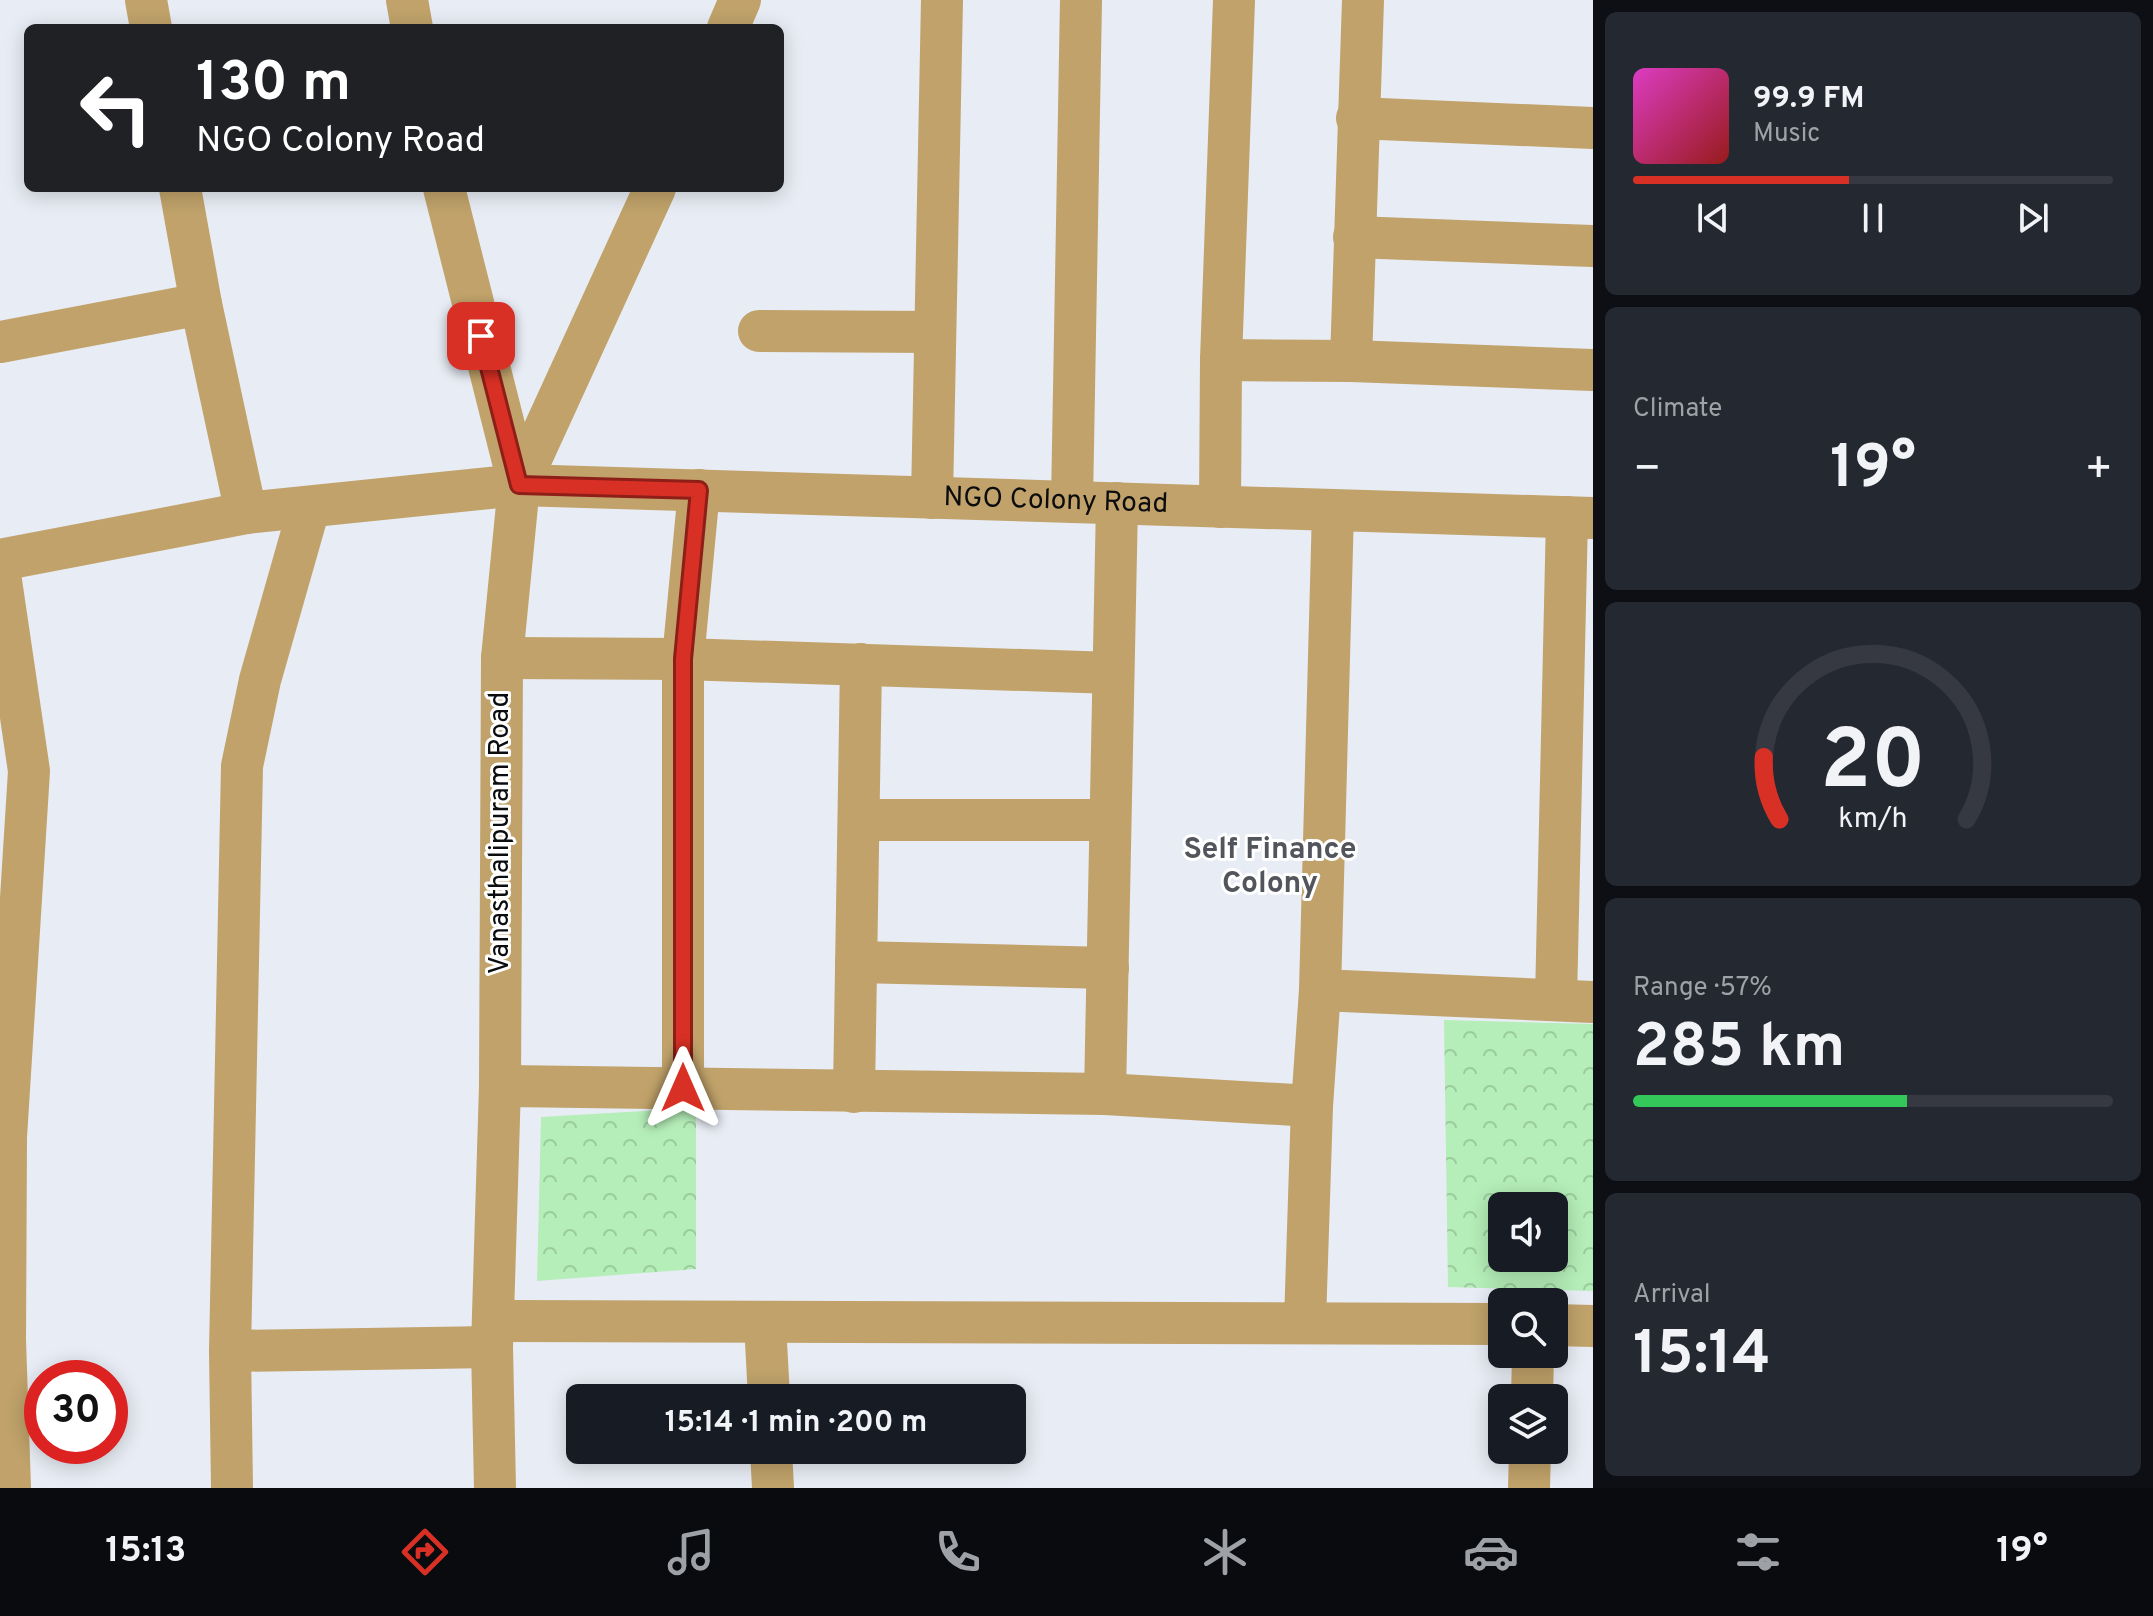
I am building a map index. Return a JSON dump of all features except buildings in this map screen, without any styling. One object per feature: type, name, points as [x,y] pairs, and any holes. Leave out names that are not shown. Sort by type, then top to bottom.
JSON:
[{"type":"street","points":[[146,0],[150,24]]},
{"type":"street","points":[[407,0],[411,24]]},
{"type":"street","points":[[730,24],[740,0]]},
{"type":"street","points":[[932,498],[942,0]]},
{"type":"street","points":[[1072,502],[1081,0]]},
{"type":"street","points":[[1220,507],[1221,360],[1234,0]]},
{"type":"street","points":[[1351,361],[1363,0]]},
{"type":"street","points":[[1357,118],[1593,128]]},
{"type":"street","points":[[181,192],[201,304],[246,513]]},
{"type":"street","name":"Vanasthalipuram Road","points":[[445,192],[519,485],[502,658],[500,1086],[493,1334],[495,1488]]},
{"type":"street","points":[[519,485],[653,192]]},
{"type":"street","points":[[1354,237],[1593,246]]},
{"type":"street","points":[[0,342],[201,304]]},
{"type":"street","points":[[759,331],[935,332]]},
{"type":"street","points":[[1221,360],[1351,361],[1593,370]]},
{"type":"street","name":"NGO Colony Road","points":[[0,560],[246,513],[519,485],[1580,518]]},
{"type":"street","points":[[683,1088],[683,659],[699,490]]},
{"type":"street","points":[[1105,1094],[1117,503]]},
{"type":"street","points":[[232,1488],[230,1351],[242,766],[260,680],[309,508]]},
{"type":"street","points":[[1305,1322],[1312,1106],[1320,990],[1333,510]]},
{"type":"street","points":[[1320,990],[1575,1001],[1580,518]]},
{"type":"street","points":[[0,574],[29,771],[3,1137],[2,1340],[10,1488]]},
{"type":"street","points":[[502,658],[683,659],[1113,673]]},
{"type":"street","points":[[854,1092],[861,664]]},
{"type":"street","points":[[859,820],[1110,820]]},
{"type":"street","points":[[856,962],[1108,968]]},
{"type":"street","points":[[500,1086],[1105,1094],[1312,1106]]},
{"type":"street","points":[[230,1351],[493,1334],[765,1323],[1488,1324]]},
{"type":"street","points":[[765,1323],[768,1384]]},
{"type":"street","points":[[1568,1325],[1593,1326]]},
{"type":"street","points":[[772,1464],[773,1488]]},
{"type":"street","points":[[1529,1488],[1530,1464]]},
{"type":"green space","points":[[1444,1020],[1593,1024],[1593,1291],[1448,1287]]},
{"type":"green space","points":[[696,1108],[696,1269],[537,1281],[541,1117]]},
{"type":"district","name":"Self Finance Colony","points":[[1270,867]]},
{"type":"route","points":[[481,336],[519,485],[699,490],[683,659],[683,1088]]}]
